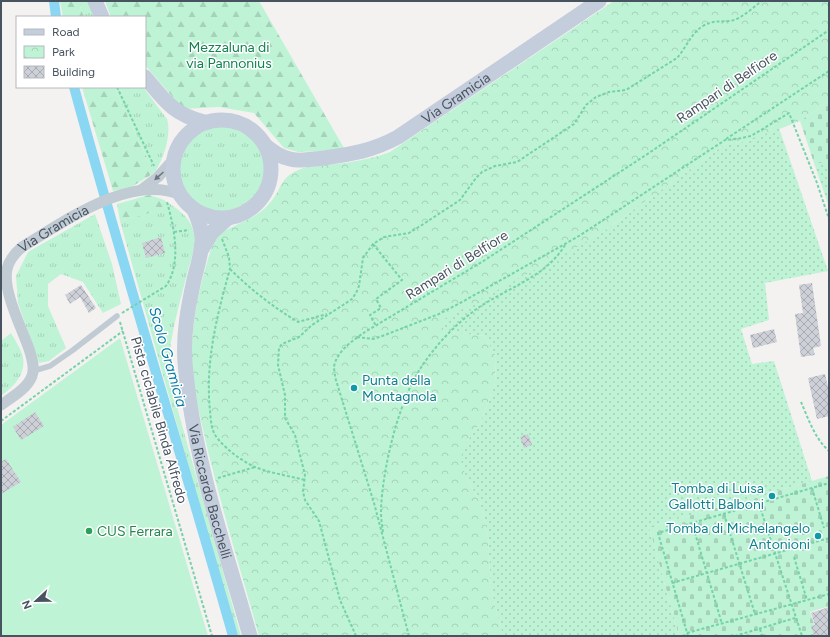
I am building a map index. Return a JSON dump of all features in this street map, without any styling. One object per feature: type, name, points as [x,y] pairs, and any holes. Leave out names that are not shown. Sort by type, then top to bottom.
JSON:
[{"type":"main road","points":[[95,1],[102,16]]},
{"type":"main road","name":"Via Gramicia","points":[[266,146],[281,157],[300,161],[361,152],[378,147],[392,140],[599,1]]},
{"type":"main road","points":[[146,78],[165,101],[183,116],[204,122]]},
{"type":"main road","points":[[165,101],[175,121],[179,137],[176,152]]},
{"type":"main road","name":"Via Gramicia","points":[[268,187],[271,178],[271,165],[270,155],[266,146],[251,128],[237,121],[224,119],[204,122],[192,129],[186,135],[176,152],[174,178],[181,195],[194,210],[206,215],[228,218],[243,213],[258,203],[268,187],[282,172],[300,161]]},
{"type":"main road","name":"Via Riccardo Bacchelli","points":[[194,210],[201,229],[202,238],[201,250],[190,300],[184,346],[190,405],[207,481],[250,636]]},
{"type":"main road","name":"Via Riccardo Bacchelli","points":[[201,250],[212,232],[228,218]]},
{"type":"street","name":"Via Gramicia","points":[[141,190],[158,177],[176,152]]},
{"type":"street","name":"Via Gramicia","points":[[33,371],[29,348],[7,288],[6,271],[15,254],[22,247],[95,205],[112,198],[141,190],[171,191],[181,195]]},
{"type":"street","points":[[1,405],[27,384],[33,371]]},
{"type":"lane","points":[[33,371],[50,366],[117,316]]},
{"type":"path","points":[[356,636],[340,600],[319,521],[305,500],[303,492],[306,475],[295,435],[285,418],[286,404],[278,365],[279,348],[282,344],[299,336],[312,325],[343,305],[356,293],[359,286],[363,258],[366,251],[373,244],[384,238],[409,233],[425,224],[460,200],[482,172],[495,166],[517,162],[574,124],[586,105],[596,97],[609,92],[626,90],[677,58],[684,51],[695,32],[703,26],[720,21],[730,21],[762,1]]},
{"type":"path","name":"Rampari di Belfiore","points":[[409,636],[374,503],[335,377],[334,367],[338,358],[346,347],[357,337],[492,256],[648,153],[829,30]]},
{"type":"path","points":[[357,337],[365,339],[379,337],[438,314],[566,244],[829,71]]},
{"type":"path","points":[[117,88],[158,177]]},
{"type":"path","points":[[725,140],[751,136],[789,113],[817,183],[829,219]]},
{"type":"path","points":[[124,311],[166,286],[172,273],[175,250],[174,232],[162,190]]},
{"type":"path","points":[[219,235],[226,245],[230,269],[210,352],[208,381],[211,424],[213,431],[218,439],[243,460],[255,467],[305,480]]},
{"type":"path","points":[[373,244],[402,280],[376,299],[381,308],[370,315],[376,326]]},
{"type":"path","points":[[384,539],[381,512],[387,464],[395,431],[405,400],[420,370],[441,341],[459,322],[479,307],[547,266],[560,253],[566,244]]},
{"type":"path","points":[[230,269],[281,312],[298,322],[329,314]]},
{"type":"path","name":"Pista ciclabile Binda Alfredo","points":[[1,421],[124,332],[212,636]]},
{"type":"path","points":[[801,402],[815,432],[824,447],[829,451]]},
{"type":"path","points":[[207,481],[255,467]]},
{"type":"path","points":[[829,483],[658,533],[687,635],[755,614],[829,594]]},
{"type":"path","points":[[812,488],[824,528]]},
{"type":"path","points":[[759,504],[802,636]]},
{"type":"path","points":[[724,514],[755,614]]},
{"type":"path","points":[[692,523],[722,624]]},
{"type":"path","points":[[672,583],[829,538]]},
{"type":"path","points":[[794,557],[807,600]]},
{"type":"path","points":[[735,636],[796,618]]},
{"type":"path","points":[[760,629],[762,636]]},
{"type":"green space","points":[[60,1],[78,1],[84,16],[63,16]]},
{"type":"green space","points":[[78,1],[88,1],[94,16],[84,16]]},
{"type":"green space","name":"Mezzaluna di via Pannonius","points":[[105,1],[259,1],[344,148],[298,152],[284,148],[254,113],[219,107],[183,109],[146,66],[146,16],[111,16]]},
{"type":"green space","points":[[614,1],[829,1],[829,101],[800,121],[746,142],[727,143],[597,236],[451,332],[484,336],[496,356],[495,384],[481,422],[466,443],[466,477],[480,502],[488,536],[491,589],[503,636],[259,636],[226,521],[200,417],[194,382],[192,344],[195,313],[215,237],[256,215],[268,205],[289,176],[303,168],[369,159],[390,152]]},
{"type":"green space","points":[[82,88],[114,88],[154,173],[133,186],[113,191]]},
{"type":"green space","points":[[114,88],[144,88],[167,119],[168,132],[166,147],[161,162],[154,173]]},
{"type":"green space","points":[[829,101],[829,163],[814,163],[800,121]]},
{"type":"green space","points":[[214,127],[230,127],[246,134],[257,145],[264,161],[264,177],[261,185],[252,199],[246,204],[230,211],[214,211],[198,204],[187,193],[180,177],[180,161],[187,145],[198,134]]},
{"type":"green space","points":[[779,128],[828,271],[765,283],[769,320],[741,329],[752,364],[774,361],[812,481],[649,527],[679,636],[503,636],[491,589],[488,536],[480,502],[466,477],[461,461],[466,443],[481,422],[495,384],[496,356],[484,336],[451,332],[441,327],[444,319],[597,236],[727,143],[746,142]]},
{"type":"green space","points":[[814,163],[829,163],[829,207]]},
{"type":"green space","points":[[149,195],[162,199],[164,209],[120,221],[117,204]]},
{"type":"green space","points":[[162,199],[182,213],[193,228],[193,252],[174,324],[170,364],[175,400],[241,636],[236,636],[120,221],[163,209]]},
{"type":"green space","points":[[95,214],[112,264],[121,304],[103,313],[83,282],[61,274],[48,284],[48,306],[66,348],[49,361],[39,363],[18,303],[16,276],[28,252]]},
{"type":"green space","points":[[11,333],[23,357],[23,369],[18,380],[1,396],[1,341]]},
{"type":"green space","name":"CUS Ferrara","points":[[120,338],[208,636],[1,636],[1,425]]},
{"type":"green space","points":[[829,476],[829,606],[810,612],[818,636],[679,636],[649,527]]},
{"type":"building","points":[[161,237],[165,253],[146,258],[142,243]]},
{"type":"building","points":[[812,283],[821,346],[813,348],[815,355],[801,357],[795,314],[803,313],[799,285]]},
{"type":"building","points":[[81,285],[96,308],[89,313],[80,297],[70,304],[65,295]]},
{"type":"building","points":[[774,329],[777,342],[753,348],[750,335]]},
{"type":"building","points":[[825,374],[829,391],[829,416],[817,419],[808,378]]},
{"type":"building","points":[[35,412],[44,426],[21,440],[13,427]]},
{"type":"building","points":[[528,434],[532,445],[524,448],[520,437]]},
{"type":"building","points":[[6,459],[21,482],[1,494],[1,462]]},
{"type":"building","points":[[829,607],[829,636],[814,636],[811,626],[815,625],[811,613]]},
{"type":"waterway","name":"Scolo Gramicia","points":[[54,1],[56,16]]},
{"type":"waterway","name":"Scolo Gramicia","points":[[74,88],[233,636]]},
{"type":"place","name":"Punta della Montagnola","points":[[354,388]]},
{"type":"place","name":"Tomba di Luisa Gallotti Balboni","points":[[772,496]]},
{"type":"place","name":"CUS Ferrara","points":[[89,531]]},
{"type":"place","name":"Tomba di Michelangelo Antonioni","points":[[818,536]]}]
